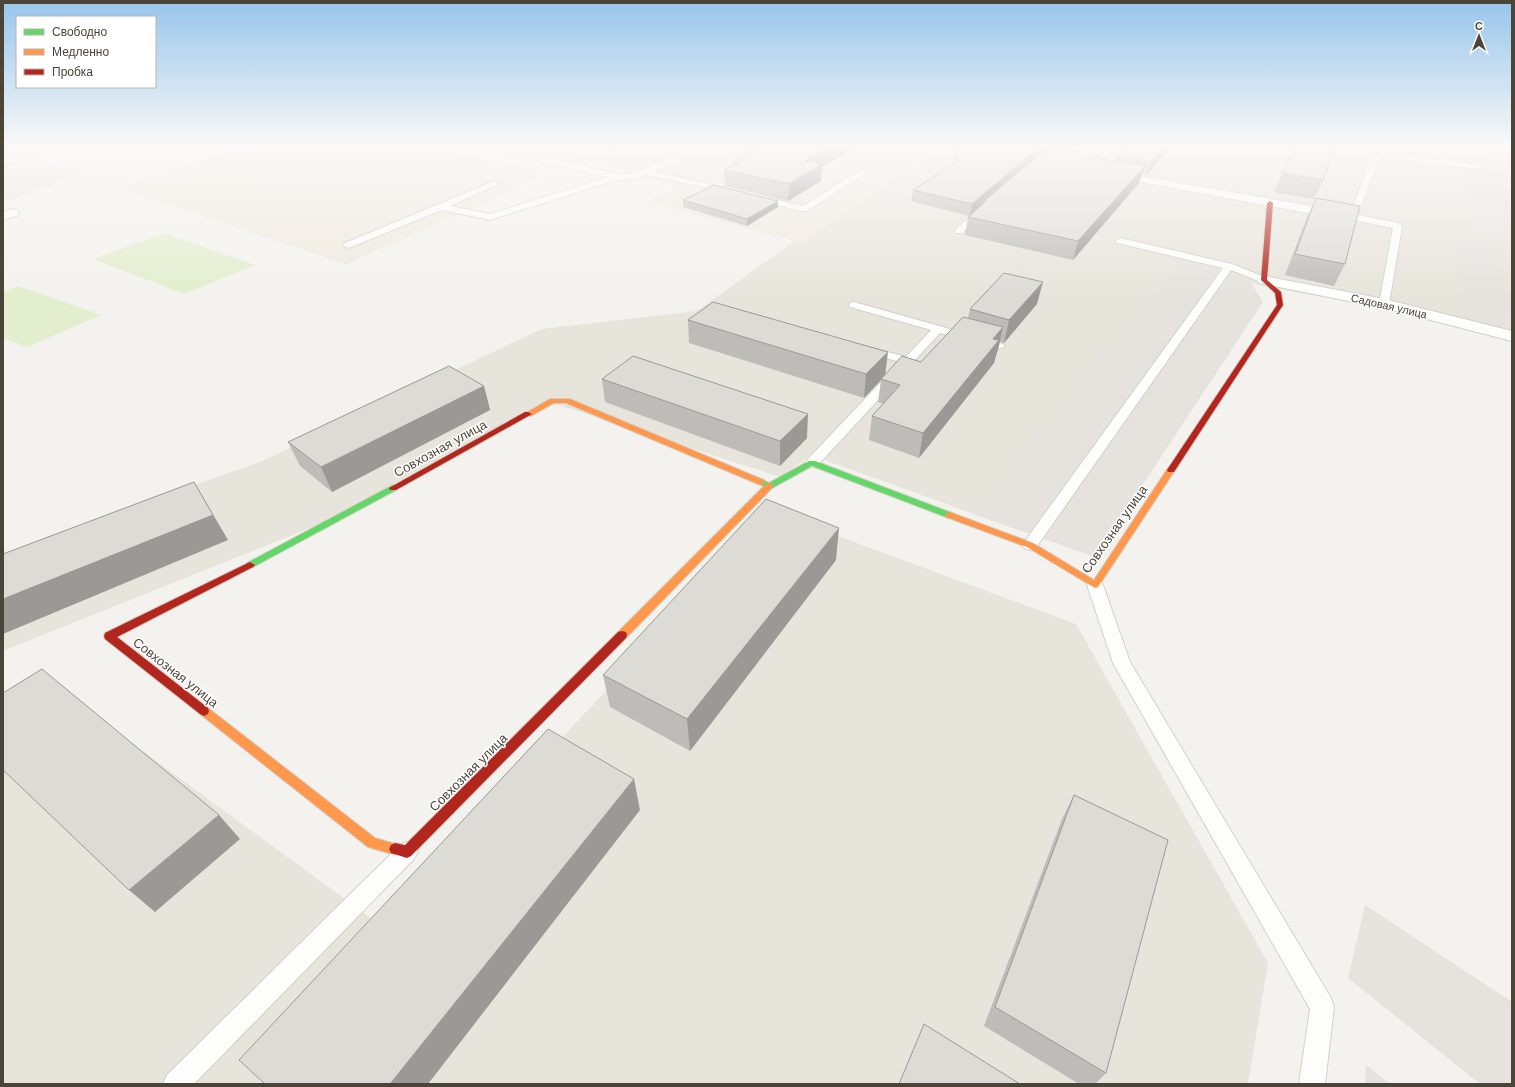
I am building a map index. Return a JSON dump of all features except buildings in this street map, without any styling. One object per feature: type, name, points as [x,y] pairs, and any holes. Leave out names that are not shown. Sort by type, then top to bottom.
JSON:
[{"type":"street","points":[[1237,197],[1353,217]]},
{"type":"street","points":[[1264,280],[1270,203]]},
{"type":"street","name":"Садовая улица","points":[[1264,280],[1384,304],[1512,336]]},
{"type":"street","name":"Совхозная улица","points":[[769,486],[568,400],[553,401],[257,562],[108,636],[372,843],[407,852],[769,486],[812,463],[1030,545],[1095,585],[1280,305],[1278,292],[1264,280]]},
{"type":"lane","points":[[348,245],[464,197]]},
{"type":"lane","points":[[441,206],[490,217],[554,197]]},
{"type":"lane","points":[[754,197],[804,209],[823,197]]},
{"type":"lane","points":[[1361,197],[1353,217],[1398,226],[1384,304]]},
{"type":"lane","points":[[960,231],[988,206]]},
{"type":"lane","points":[[1120,241],[1229,266],[1264,280]]},
{"type":"lane","points":[[1030,545],[1229,266]]},
{"type":"lane","points":[[854,305],[999,346]]},
{"type":"lane","points":[[812,463],[938,329]]},
{"type":"lane","points":[[855,346],[908,361]]},
{"type":"lane","points":[[1095,585],[1122,663],[1322,1006],[1312,1084]]},
{"type":"lane","points":[[176,1084],[407,852]]},
{"type":"shaded area","points":[[3,197],[20,197],[3,203]]},
{"type":"shaded area","points":[[145,197],[497,197],[347,264]]},
{"type":"shaded area","points":[[659,197],[870,197],[802,243],[648,202]]},
{"type":"shaded area","points":[[722,197],[1512,197],[1512,333],[1191,272],[1018,530],[811,455],[780,477],[546,401],[318,525],[3,651],[3,554],[262,461],[542,329],[697,311],[821,222]]},
{"type":"shaded area","points":[[1469,197],[1512,197],[1512,236],[1472,230]]},
{"type":"shaded area","points":[[1454,237],[1498,245],[1512,328],[1462,317]]},
{"type":"shaded area","points":[[1181,261],[1248,278],[1263,302],[1095,557],[976,515]]},
{"type":"shaded area","points":[[776,513],[1076,624],[1268,963],[1248,1084],[3,1084],[3,720],[55,687],[382,926]]},
{"type":"shaded area","points":[[1365,905],[1512,1002],[1512,1084],[1480,1084],[1348,978]]},
{"type":"shaded area","points":[[1366,1065],[1390,1084],[1365,1084]]},
{"type":"green space","points":[[164,233],[255,265],[184,294],[93,259]]},
{"type":"green space","points":[[18,286],[101,315],[27,347],[3,338],[3,292]]},
{"type":"traffic: fast","points":[[761,482],[769,486],[812,463],[949,515]]},
{"type":"traffic: fast","points":[[250,565],[393,488]]},
{"type":"traffic: slow","points":[[528,414],[553,401],[567,401],[761,482]]},
{"type":"traffic: slow","points":[[949,515],[1030,545],[1095,585],[1171,470]]},
{"type":"traffic: slow","points":[[622,635],[769,486]]},
{"type":"traffic: slow","points":[[204,711],[372,843],[395,849]]},
{"type":"traffic: jam","points":[[1171,470],[1280,305],[1278,292],[1264,280],[1270,203]]},
{"type":"traffic: jam","points":[[393,488],[528,414]]},
{"type":"traffic: jam","points":[[204,711],[109,636],[250,565]]},
{"type":"traffic: jam","points":[[395,849],[407,852],[622,635]]}]
